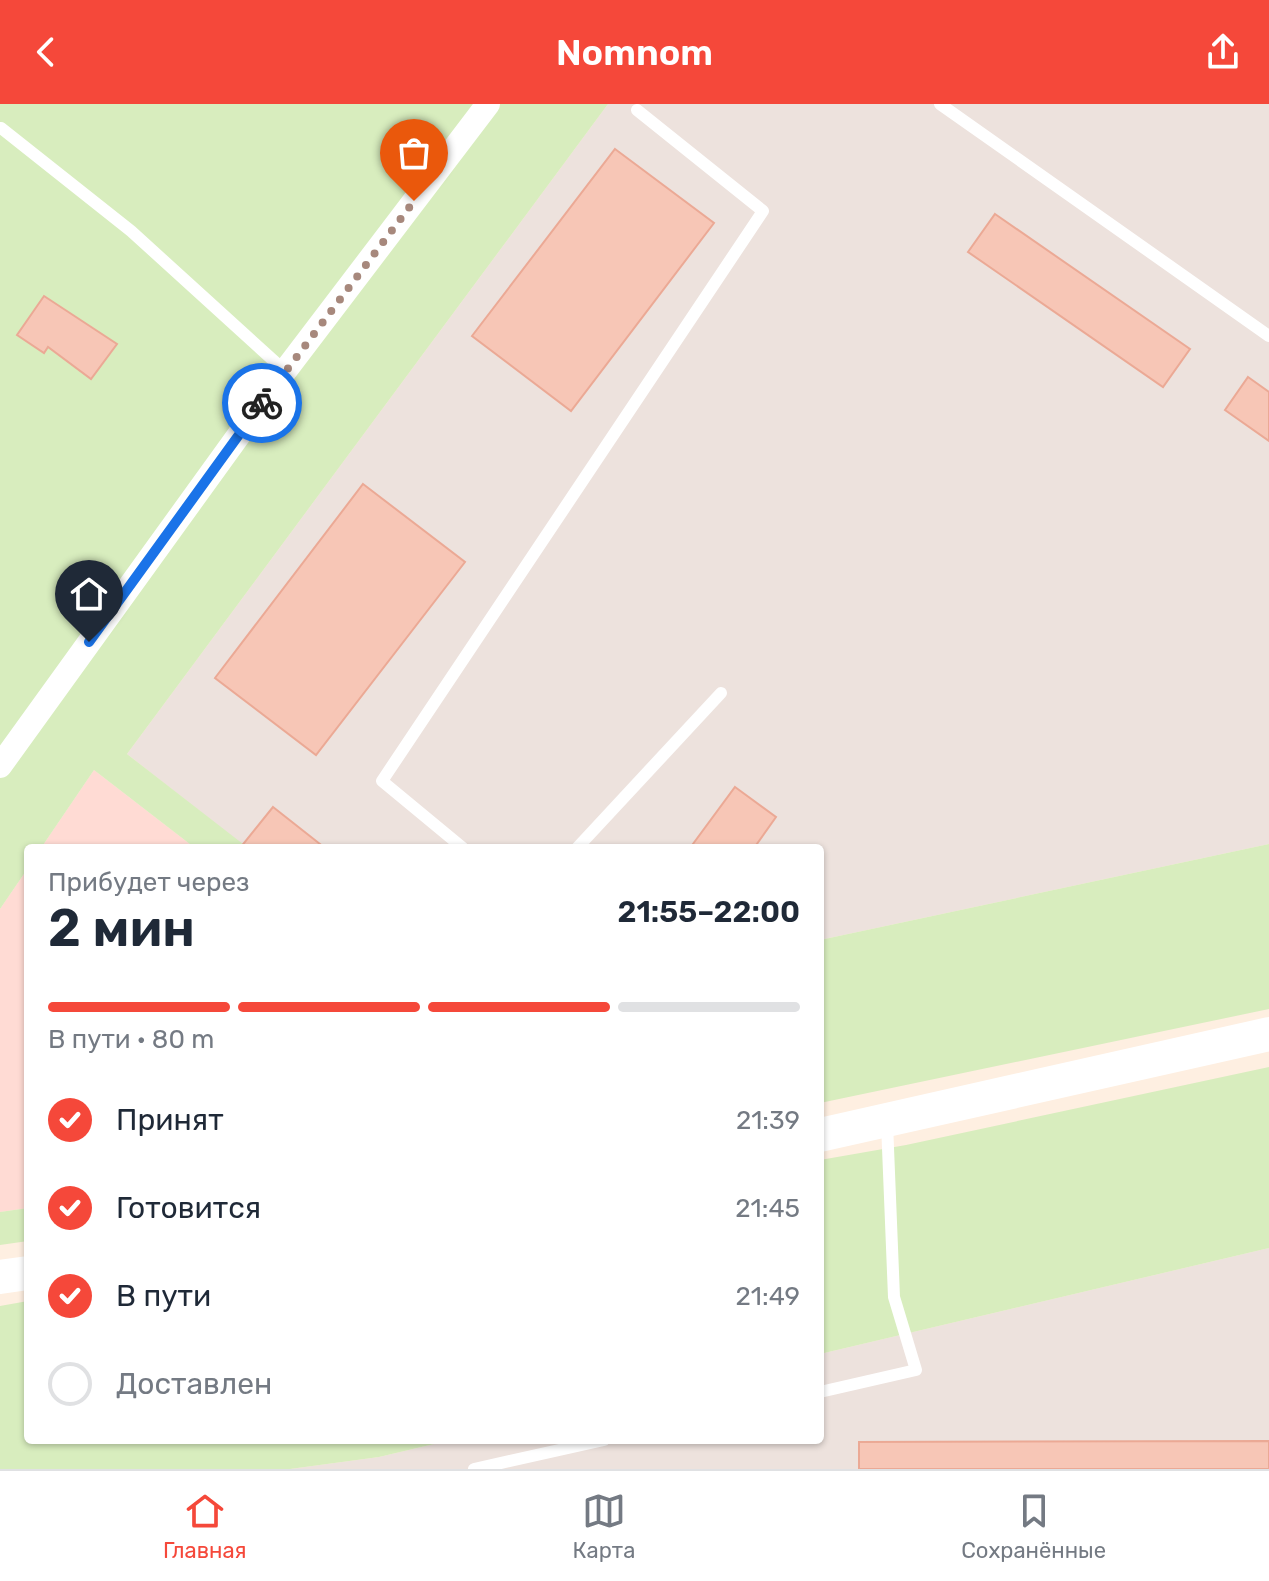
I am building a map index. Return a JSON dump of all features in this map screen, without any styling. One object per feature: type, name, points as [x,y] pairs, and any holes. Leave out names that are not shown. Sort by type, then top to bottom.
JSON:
[{"type":"main road","points":[[824,1134],[1269,1034]]},
{"type":"main road","points":[[0,1277],[24,1274]]},
{"type":"street","points":[[0,766],[285,371],[488,104]]},
{"type":"lane","points":[[940,104],[1269,336]]},
{"type":"lane","points":[[458,844],[382,781],[763,211],[637,110]]},
{"type":"lane","points":[[1,128],[131,231],[285,371]]},
{"type":"lane","points":[[581,844],[721,693]]},
{"type":"lane","points":[[824,1391],[916,1370],[894,1297],[887,1122]]},
{"type":"lane","points":[[474,1469],[586,1444]]},
{"type":"shaded area","points":[[608,104],[1269,104],[1269,844],[824,939],[824,844],[242,844],[127,754]]},
{"type":"shaded area","points":[[94,770],[190,844],[44,844]]},
{"type":"shaded area","points":[[24,874],[24,1209],[0,1212],[0,909]]},
{"type":"shaded area","points":[[1269,1248],[1269,1469],[290,1469],[379,1457],[434,1444],[824,1444],[824,1353]]},
{"type":"green space","points":[[0,104],[608,104],[127,754],[243,844],[190,844],[94,770],[44,844],[24,844],[24,874],[0,909]]},
{"type":"green space","points":[[1269,844],[1269,1009],[824,1102],[824,939]]},
{"type":"green space","points":[[1269,1067],[1269,1248],[824,1353],[824,1159],[906,1145]]},
{"type":"green space","points":[[24,1209],[24,1242],[0,1245],[0,1212]]},
{"type":"green space","points":[[24,1302],[24,1444],[434,1444],[379,1457],[290,1469],[0,1469],[0,1306]]},
{"type":"building","points":[[615,149],[714,223],[571,411],[472,336]]},
{"type":"building","points":[[995,214],[1190,349],[1163,387],[968,252]]},
{"type":"building","points":[[44,296],[117,344],[91,379],[48,347],[44,353],[17,335]]},
{"type":"building","points":[[1248,377],[1269,392],[1269,441],[1225,410]]},
{"type":"building","points":[[363,484],[465,562],[316,755],[215,678]]},
{"type":"building","points":[[735,787],[776,817],[757,844],[693,844]]},
{"type":"building","points":[[273,807],[320,844],[243,844]]},
{"type":"building","points":[[1269,1441],[1269,1469],[859,1469],[859,1442]]},
{"type":"way so far","points":[[262,403],[414,201]]},
{"type":"route","points":[[89,642],[262,403]]}]
